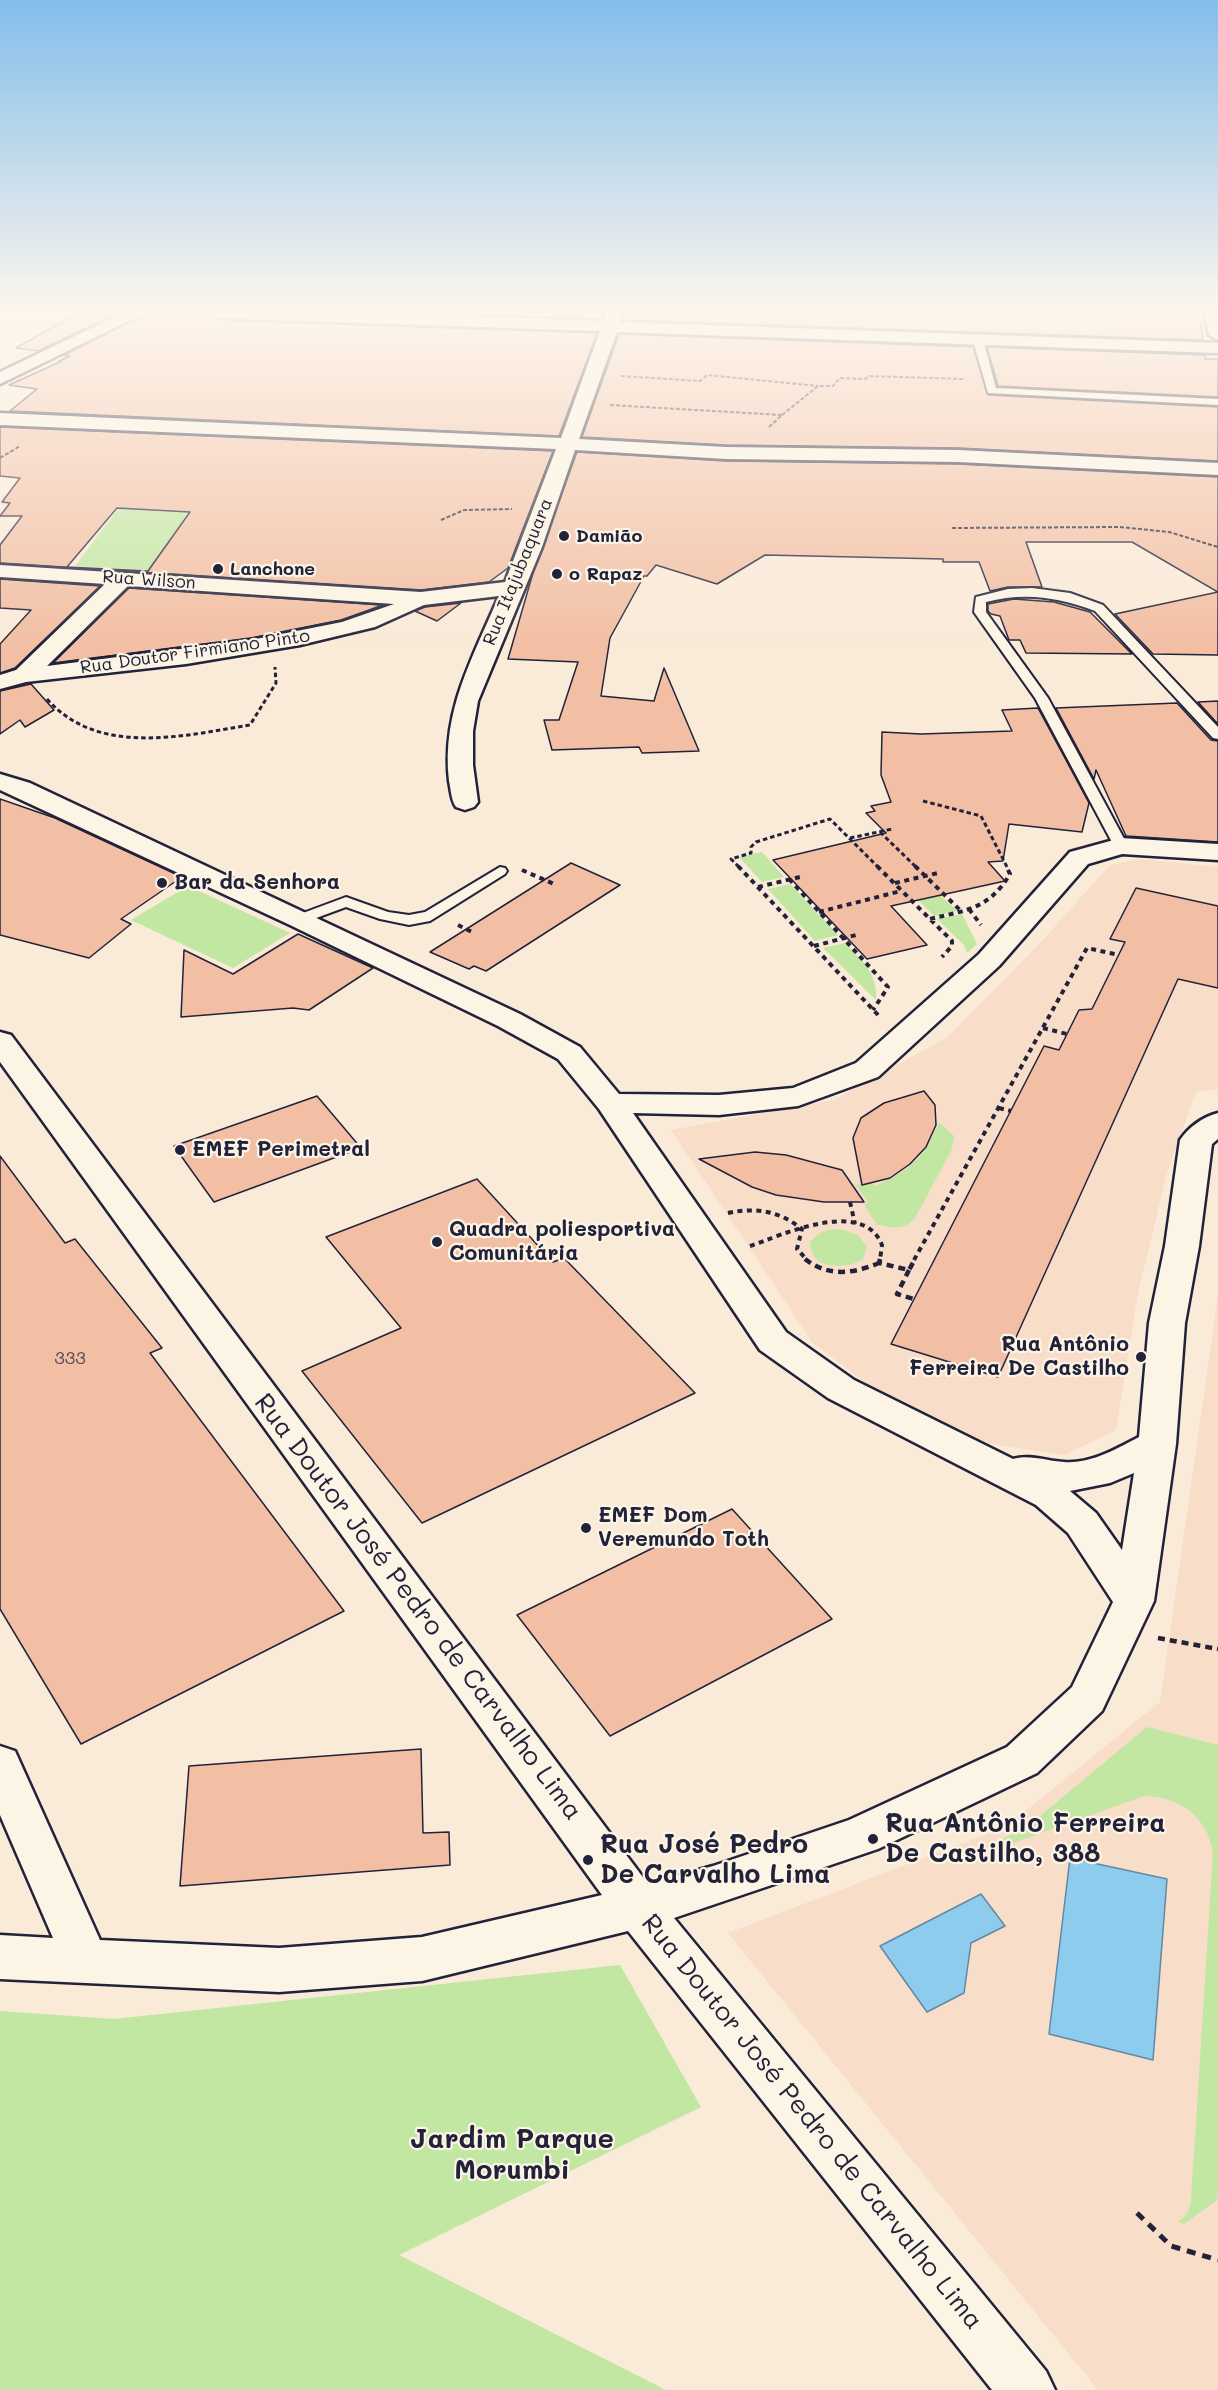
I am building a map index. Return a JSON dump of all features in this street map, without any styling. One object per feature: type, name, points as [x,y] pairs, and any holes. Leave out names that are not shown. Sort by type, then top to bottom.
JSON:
[{"type":"street","points":[[126,425],[741,453],[958,456],[1218,469]]},
{"type":"street","name":"Rua Itajubaquara","points":[[465,802],[460,765],[461,731],[466,701],[527,557],[575,425]]},
{"type":"street","name":"Rua Wilson","points":[[0,571],[421,599],[513,587]]},
{"type":"street","points":[[24,675],[124,578]]},
{"type":"street","name":"Rua Doutor Firmiano Pinto","points":[[0,682],[24,675],[259,646],[325,633],[396,612],[421,599]]},
{"type":"street","points":[[0,783],[21,788],[300,919],[509,1020],[569,1053],[610,1102],[773,1341],[841,1389],[1050,1495],[1082,1523],[1126,1616]]},
{"type":"street","points":[[610,1102],[719,1105],[798,1097],[867,1070],[988,960],[1079,858],[1121,846],[1218,852]]},
{"type":"street","name":"Rua Doutor José Pedro de Carvalho Lima","points":[[0,1041],[669,1949],[1027,2390]]},
{"type":"street","points":[[0,1957],[87,1963],[279,1970],[422,1959],[640,1907],[862,1835],[1022,1760],[1087,1699],[1126,1616],[1157,1444],[1167,1323],[1182,1246],[1196,1140],[1218,1123]]},
{"type":"street","points":[[995,1468],[1067,1477],[1110,1469],[1157,1444]]},
{"type":"street","points":[[0,1764],[87,1963]]},
{"type":"lane","points":[[1121,846],[1041,698],[980,612],[978,606],[980,600],[1008,593],[1048,593],[1076,599],[1099,608],[1218,735]]},
{"type":"lane","points":[[300,919],[346,902],[397,918],[409,920],[430,916],[500,871]]},
{"type":"path","points":[[741,453],[772,425]]},
{"type":"path","points":[[441,519],[464,510],[543,511]]},
{"type":"path","points":[[952,528],[1120,527],[1169,532],[1218,547]]},
{"type":"path","points":[[24,675],[62,714],[75,723],[100,732],[137,738],[168,736],[250,725],[276,683],[275,665],[259,646]]},
{"type":"path","points":[[923,801],[981,816],[1010,874],[996,898],[988,904],[929,919]]},
{"type":"path","points":[[901,1040],[731,859],[752,853],[751,847],[756,842],[830,819],[952,941],[952,946],[938,964],[969,978]]},
{"type":"path","points":[[850,838],[892,829]]},
{"type":"path","points":[[880,832],[962,911]]},
{"type":"path","points":[[500,871],[510,864],[554,884]]},
{"type":"path","points":[[894,883],[938,873]]},
{"type":"path","points":[[758,887],[800,877]]},
{"type":"path","points":[[789,879],[888,987],[873,1010]]},
{"type":"path","points":[[819,912],[902,891]]},
{"type":"path","points":[[813,946],[856,935]]},
{"type":"path","points":[[914,1299],[897,1294],[1087,948],[1119,955]]},
{"type":"path","points":[[1043,1028],[1067,1034]]},
{"type":"path","points":[[999,1108],[1011,1111]]},
{"type":"path","points":[[850,1202],[855,1224]]},
{"type":"path","points":[[692,1222],[757,1208],[781,1215],[802,1229]]},
{"type":"path","points":[[715,1257],[823,1222],[855,1224],[867,1229],[882,1240],[884,1246],[879,1263]]},
{"type":"path","points":[[802,1229],[797,1249],[808,1263],[820,1270],[849,1272],[879,1263],[909,1270]]},
{"type":"path","points":[[1126,1616],[1218,1649]]},
{"type":"path","points":[[1137,2213],[1171,2246],[1218,2260]]},
{"type":"shaded area","points":[[1139,859],[1218,867],[1218,1089],[1196,1092],[1167,1173],[1138,1293],[1116,1430],[1064,1455],[990,1444],[901,1406],[872,1388],[812,1342],[671,1130],[834,1100],[948,1037],[1041,942],[1110,865]]},
{"type":"shaded area","points":[[1218,1296],[1218,2390],[1098,2390],[728,1933],[1007,1826],[1160,1702]]},
{"type":"green space","points":[[119,508],[190,512],[149,570],[75,566]]},
{"type":"green space","points":[[762,852],[784,877],[762,882],[739,857]]},
{"type":"green space","points":[[925,880],[957,911],[934,916],[903,885]]},
{"type":"green space","points":[[790,884],[838,935],[815,941],[768,889]]},
{"type":"green space","points":[[188,886],[290,933],[233,968],[131,920]]},
{"type":"green space","points":[[962,914],[977,944],[967,953],[964,945],[937,919]]},
{"type":"green space","points":[[845,943],[872,975],[875,982],[876,1000],[823,948]]},
{"type":"green space","points":[[939,1122],[954,1136],[952,1149],[915,1218],[902,1227],[876,1224],[864,1204],[868,1202],[856,1185],[870,1181],[875,1186],[915,1162],[928,1145]]},
{"type":"green space","points":[[840,1229],[858,1235],[867,1247],[863,1259],[856,1263],[839,1266],[823,1263],[812,1252],[810,1243],[823,1232]]},
{"type":"green space","points":[[1147,1727],[1218,1745],[1218,2191],[1217,2200],[1184,2224],[1178,2222],[1188,2213],[1191,2200],[1213,1853],[1205,1829],[1190,1811],[1180,1805],[1157,1797],[1144,1796],[999,1848],[996,1842],[1027,1827]]},
{"type":"green space","points":[[620,1965],[701,2107],[399,2255],[666,2390],[0,2390],[0,2011],[114,2019]]},
{"type":"water","points":[[1070,1858],[1167,1879],[1153,2060],[1049,2034]]},
{"type":"water","points":[[981,1894],[1005,1926],[971,1943],[964,1993],[927,2012],[880,1946]]},
{"type":"building","points":[[307,425],[563,425],[559,436]]},
{"type":"building","points":[[586,425],[1218,425],[1218,461],[958,448],[726,445],[582,437]]},
{"type":"building","points":[[0,427],[553,451],[508,568],[489,582],[421,590],[0,563],[0,545],[22,516],[0,516],[10,503],[2,502],[20,478],[0,476]],"holes":[[[117,508],[190,512],[148,571],[67,567]]]},
{"type":"building","points":[[577,452],[726,461],[958,464],[1218,477],[1218,592],[1132,542],[1026,542],[1042,587],[1008,587],[990,591],[979,562],[943,562],[943,559],[765,555],[717,584],[656,565],[647,576],[644,576],[610,638],[601,696],[654,701],[664,668],[699,751],[642,753],[639,747],[552,750],[544,720],[559,720],[578,662],[508,659],[533,573]]},
{"type":"building","points":[[0,579],[100,586],[15,668],[0,673],[0,644],[31,610],[0,608]]},
{"type":"building","points":[[129,588],[383,605],[341,620],[251,638],[53,663]]},
{"type":"building","points":[[1218,592],[1218,655],[1153,654],[1115,614]]},
{"type":"building","points":[[1014,599],[1054,602],[1090,612],[1132,654],[1026,653],[1020,640],[1009,640],[1000,616],[988,611],[988,604]]},
{"type":"building","points":[[461,603],[437,621],[415,611],[425,607]]},
{"type":"building","points":[[31,684],[54,710],[25,727],[20,720],[0,734],[0,691]]},
{"type":"building","points":[[1218,701],[1218,724],[1198,702]]},
{"type":"building","points":[[1177,703],[1211,740],[1218,741],[1218,842],[1126,836],[1096,770],[1094,779],[1056,708]]},
{"type":"building","points":[[1038,708],[1089,803],[1082,832],[1009,824],[1003,861],[988,862],[1005,881],[891,906],[927,945],[867,959],[773,860],[886,833],[866,813],[875,811],[871,806],[891,802],[881,775],[882,732],[921,734],[1012,731],[1002,710]]},
{"type":"building","points":[[0,799],[55,818],[182,877],[121,919],[131,924],[89,958],[0,935]]},
{"type":"building","points":[[571,863],[620,885],[486,971],[474,966],[469,969],[430,952]]},
{"type":"building","points":[[1136,888],[1218,906],[1218,988],[1178,979],[998,1377],[891,1344],[1044,1046],[1059,1050],[1079,1010],[1092,1009],[1125,942],[1110,939]]},
{"type":"building","points":[[298,934],[373,968],[309,1010],[293,1008],[181,1017],[184,950],[233,974]]},
{"type":"building","points":[[924,1091],[935,1105],[936,1125],[926,1147],[910,1164],[890,1178],[862,1185],[853,1138],[861,1118],[884,1103]]},
{"type":"building","points":[[317,1096],[361,1148],[214,1202],[174,1146]]},
{"type":"building","points":[[755,1152],[786,1155],[842,1170],[864,1202],[824,1202],[776,1195],[752,1187],[699,1159]]},
{"type":"building","points":[[0,1156],[65,1243],[75,1239],[162,1348],[150,1353],[344,1611],[81,1744],[0,1609]]},
{"type":"building","points":[[477,1179],[553,1262],[564,1258],[695,1393],[422,1523],[302,1371],[401,1328],[326,1237]]},
{"type":"building","points":[[732,1509],[832,1619],[610,1736],[517,1615]]},
{"type":"building","points":[[421,1749],[423,1833],[449,1832],[450,1865],[180,1886],[189,1766]]},
{"type":"place","name":"Damião","points":[[564,536]]},
{"type":"place","name":"Lanchone","points":[[218,569]]},
{"type":"place","name":"o Rapaz","points":[[557,574]]},
{"type":"place","name":"Bar da Senhora","points":[[162,883]]},
{"type":"place","name":"EMEF Perimetral","points":[[180,1150]]},
{"type":"place","name":"Quadra poliesportiva Comunitária","points":[[437,1242]]},
{"type":"place","name":"Rua Antônio Ferreira De Castilho","points":[[1141,1357]]},
{"type":"place","name":"EMEF Dom Veremundo Toth","points":[[586,1528]]},
{"type":"place","name":"Rua Antônio Ferreira De Castilho, 388","points":[[873,1839]]},
{"type":"place","name":"Rua José Pedro De Carvalho Lima","points":[[588,1860]]},
{"type":"district","name":"Jardim Parque Morumbi","points":[[512,2156]]}]
